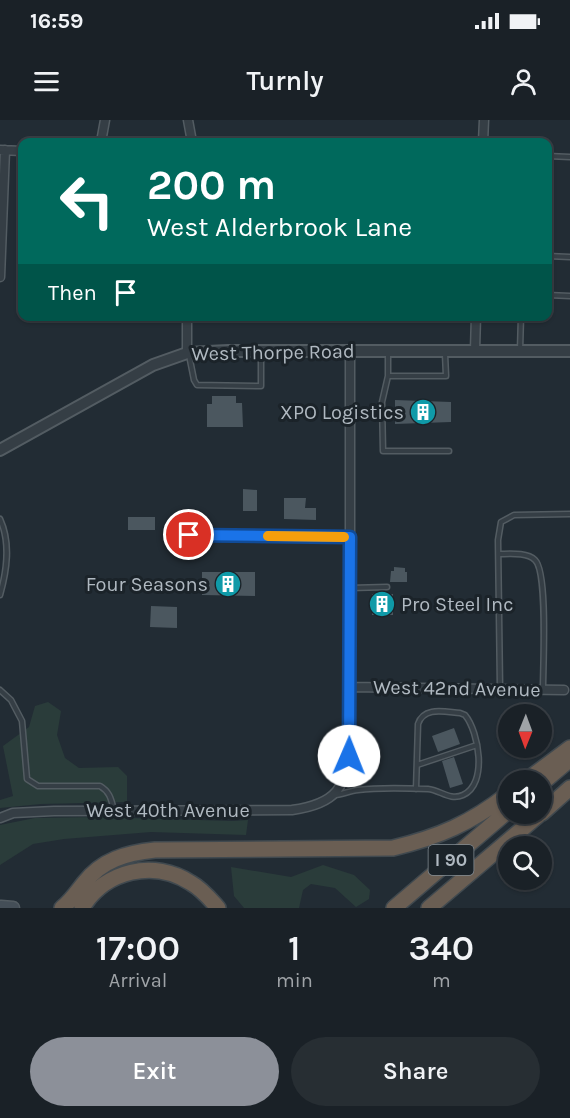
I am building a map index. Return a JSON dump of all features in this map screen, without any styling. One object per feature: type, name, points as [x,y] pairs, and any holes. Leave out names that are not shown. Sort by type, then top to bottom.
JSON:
[{"type":"highway","points":[[540,770],[570,748]]},
{"type":"highway","points":[[552,774],[570,759]]},
{"type":"highway","name":"I 90","points":[[552,804],[570,788]]},
{"type":"highway","points":[[62,908],[100,868],[117,857],[134,852],[393,848],[420,842],[459,827],[498,801]]},
{"type":"highway","name":"I 90","points":[[394,908],[498,820]]},
{"type":"highway","name":"I 90","points":[[429,908],[528,824]]},
{"type":"highway","points":[[82,908],[90,896],[112,879],[136,870],[165,872],[191,882],[203,891],[218,908]]},
{"type":"street","points":[[102,138],[105,120]]},
{"type":"street","points":[[189,120],[191,138]]},
{"type":"street","points":[[483,138],[484,120]]},
{"type":"street","points":[[0,277],[2,150],[18,150]]},
{"type":"street","points":[[187,321],[188,353]]},
{"type":"street","points":[[475,350],[476,321]]},
{"type":"street","points":[[334,795],[345,774],[349,756],[350,350]]},
{"type":"street","name":"West Thorpe Road","points":[[0,450],[153,365],[188,353],[350,350],[570,351]]},
{"type":"street","points":[[189,535],[350,537]]},
{"type":"street","name":"West 42nd Avenue","points":[[349,687],[564,690]]},
{"type":"street","name":"West 40th Avenue","points":[[0,818],[13,813],[36,812],[292,810],[316,806],[334,795]]},
{"type":"lane","points":[[552,156],[570,157]]},
{"type":"lane","points":[[552,256],[570,257]]},
{"type":"lane","points":[[552,295],[570,296]]},
{"type":"lane","points":[[520,351],[521,321]]},
{"type":"lane","points":[[388,350],[388,376],[382,402],[383,451],[449,451]]},
{"type":"lane","points":[[388,376],[446,376],[446,350]]},
{"type":"lane","points":[[188,353],[196,385],[261,386],[261,351]]},
{"type":"lane","points":[[500,689],[499,530],[501,522],[514,515],[527,513],[570,514]]},
{"type":"lane","points":[[0,519],[6,540],[7,563],[0,595]]},
{"type":"lane","points":[[499,554],[527,556],[535,560],[540,570],[543,607],[543,689]]},
{"type":"lane","points":[[350,588],[387,587]]},
{"type":"lane","points":[[0,690],[18,710],[22,721],[27,778],[38,786],[100,786],[106,789],[111,796],[114,810]]},
{"type":"lane","points":[[334,795],[365,789],[416,789],[431,789],[455,797],[463,795],[471,790],[478,775],[479,762],[477,745],[465,715],[428,712],[422,716],[418,724],[416,789]]},
{"type":"lane","points":[[417,765],[477,745]]},
{"type":"shaded area","points":[[48,702],[61,711],[57,735],[65,758],[79,768],[118,767],[127,776],[127,802],[41,804],[0,808],[0,800],[13,796],[3,746],[29,727],[35,706]]},
{"type":"shaded area","points":[[35,818],[248,820],[246,835],[151,832],[64,839],[33,844],[0,865],[0,825]]},
{"type":"shaded area","points":[[323,865],[354,875],[370,890],[369,899],[356,907],[335,888],[311,884],[303,890],[299,908],[244,908],[234,896],[231,867],[291,877]]},
{"type":"building","points":[[212,396],[236,396],[236,403],[242,403],[243,427],[207,427],[207,404],[212,404]]},
{"type":"building","name":"XPO Logistics","points":[[395,400],[451,402],[451,422],[395,424]]},
{"type":"building","points":[[243,489],[257,490],[257,511],[243,511]]},
{"type":"building","points":[[284,498],[306,498],[305,508],[316,508],[316,520],[284,519]]},
{"type":"building","points":[[128,517],[155,517],[155,530],[128,530]]},
{"type":"building","points":[[394,567],[405,568],[407,582],[390,582],[391,571],[394,571]]},
{"type":"building","name":"Four Seasons","points":[[202,572],[255,572],[255,596],[202,595]]},
{"type":"building","name":"Pro Steel Inc","points":[[372,594],[393,594],[393,615],[372,615]]},
{"type":"building","points":[[151,606],[177,607],[177,628],[150,627]]},
{"type":"building","points":[[454,728],[460,744],[438,752],[432,736]]},
{"type":"building","points":[[454,757],[463,784],[450,788],[442,761]]},
{"type":"slow traffic","points":[[268,536],[344,537]]},
{"type":"place","name":"XPO Logistics","points":[[423,412]]},
{"type":"place","name":"Four Seasons","points":[[228,584]]},
{"type":"place","name":"Pro Steel Inc","points":[[382,604]]},
{"type":"route","points":[[189,535],[350,537],[349,756]]}]
